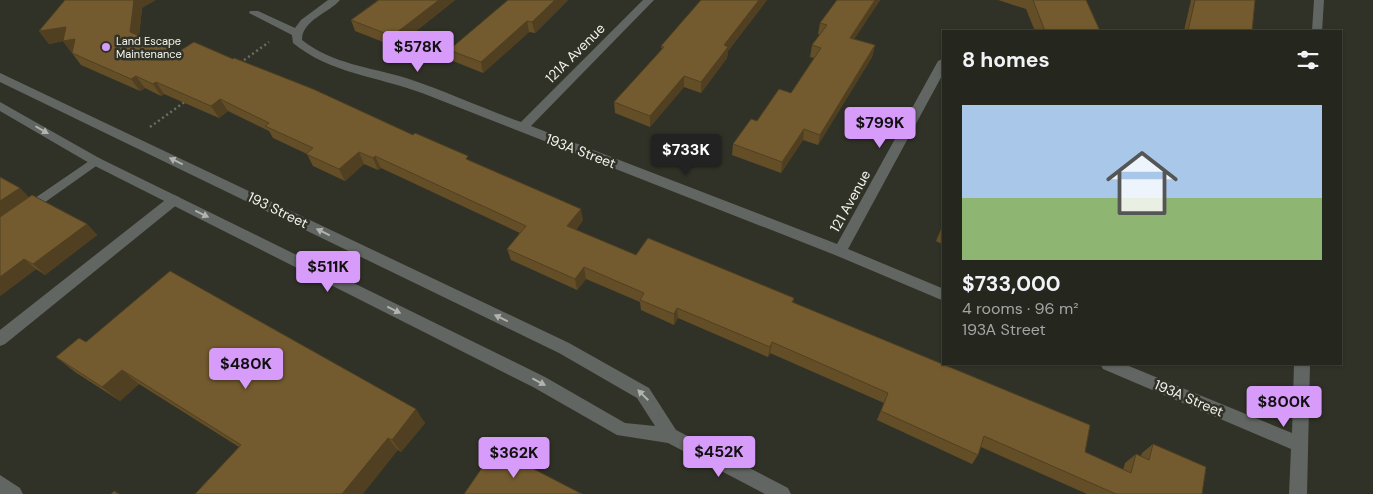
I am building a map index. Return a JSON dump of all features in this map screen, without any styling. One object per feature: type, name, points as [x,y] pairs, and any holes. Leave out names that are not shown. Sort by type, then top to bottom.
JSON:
[{"type":"street","points":[[292,31],[335,0]]},
{"type":"street","name":"121A Avenue","points":[[522,128],[649,0]]},
{"type":"street","points":[[1317,30],[1319,0]]},
{"type":"street","name":"193A Street","points":[[254,13],[292,31],[306,49],[346,66],[394,78],[840,251],[942,293]]},
{"type":"street","name":"121 Avenue","points":[[840,251],[942,65]]},
{"type":"street","name":"193 Street","points":[[0,77],[564,348],[643,393],[670,435]]},
{"type":"street","name":"193 Street","points":[[0,106],[96,161],[539,382],[623,430],[670,435],[782,494]]},
{"type":"street","points":[[0,229],[96,161]]},
{"type":"street","points":[[0,339],[174,200]]},
{"type":"street","name":"193A Street","points":[[1110,365],[1299,444]]},
{"type":"street","points":[[1298,494],[1302,365]]},
{"type":"street","points":[[0,483],[14,494]]},
{"type":"path","points":[[235,66],[292,31]]},
{"type":"path","points":[[132,140],[188,100]]},
{"type":"building","points":[[65,0],[134,0],[130,32],[178,52],[194,42],[313,89],[413,135],[415,133],[468,156],[466,159],[581,209],[567,226],[636,255],[648,238],[794,298],[792,302],[1090,425],[1085,452],[1131,473],[1136,454],[1149,460],[1153,444],[1206,467],[1202,494],[1116,494],[984,436],[978,455],[881,411],[888,393],[772,342],[770,347],[677,308],[674,314],[640,300],[644,293],[584,267],[575,279],[507,249],[526,226],[375,156],[373,158],[359,152],[339,169],[306,154],[313,148],[265,126],[269,123],[220,99],[211,106],[156,82],[153,84],[136,76],[131,79],[72,53],[75,39],[63,41],[66,27],[39,31]]},
{"type":"building","points":[[379,0],[439,0],[392,36],[351,20]]},
{"type":"building","points":[[508,0],[555,0],[532,22],[527,21],[481,62],[449,50]]},
{"type":"building","points":[[701,0],[759,0],[724,45],[728,47],[701,82],[684,76],[650,116],[614,102],[664,47],[661,46]]},
{"type":"building","points":[[837,0],[875,0],[850,38],[875,45],[820,135],[804,129],[782,162],[733,144],[751,119],[757,121],[779,89],[791,93],[821,48],[812,45],[827,25],[820,23]]},
{"type":"building","points":[[1033,0],[1086,0],[1100,30],[1045,30]]},
{"type":"building","points":[[1195,0],[1255,0],[1252,30],[1188,30]]},
{"type":"building","points":[[0,177],[20,188],[0,201]]},
{"type":"building","points":[[32,195],[87,224],[33,264],[24,259],[0,277],[0,217]]},
{"type":"building","points":[[170,271],[416,409],[392,440],[388,438],[342,494],[195,494],[241,445],[122,370],[102,387],[56,357],[79,338],[86,342]]},
{"type":"building","points":[[495,449],[582,494],[464,494]]},
{"type":"place","name":"Land Escape Maintenance","points":[[106,47]]}]
